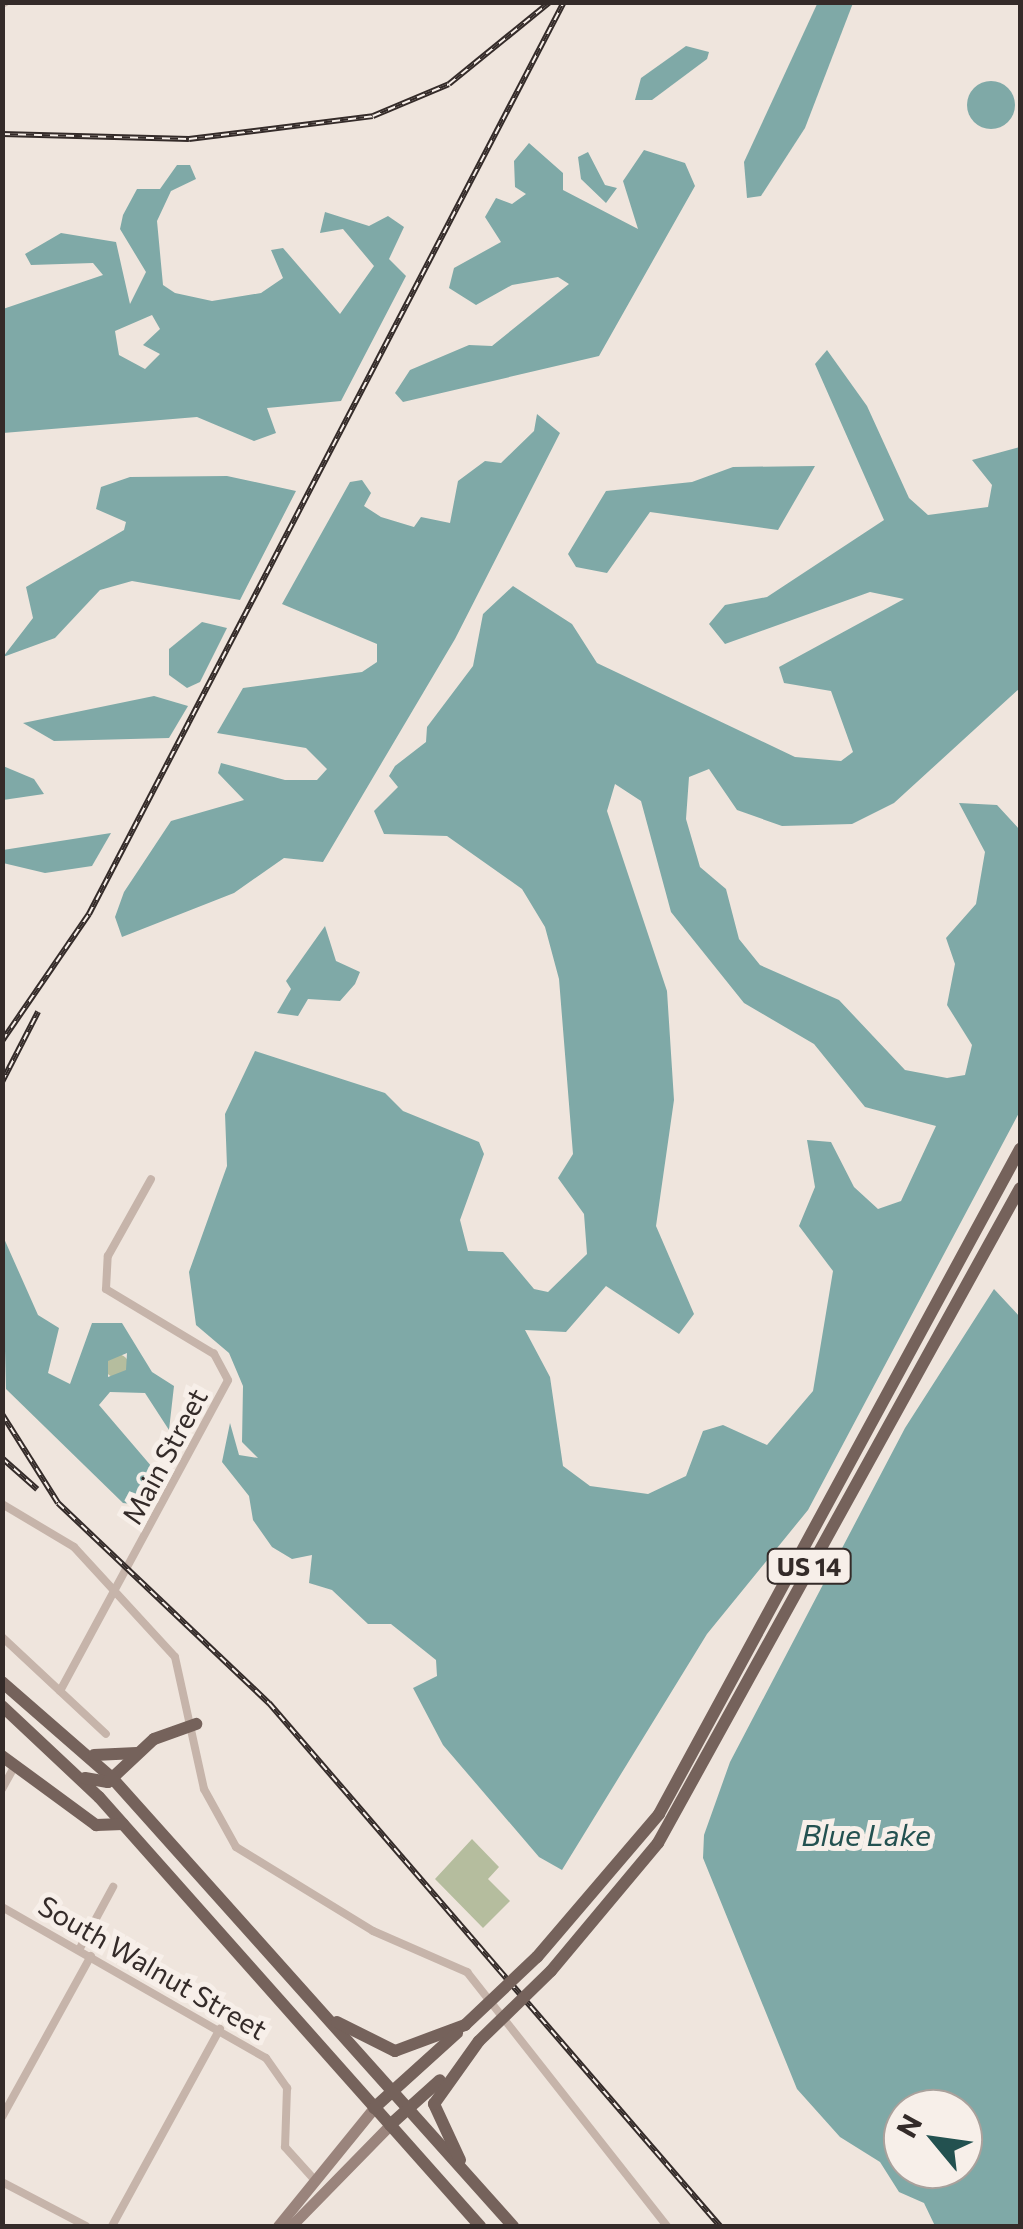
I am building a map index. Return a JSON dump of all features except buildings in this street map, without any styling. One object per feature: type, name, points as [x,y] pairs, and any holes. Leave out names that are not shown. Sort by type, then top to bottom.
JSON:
[{"type":"main road","name":"US 14","points":[[309,1999],[388,2051],[466,2025],[536,1957],[666,1802],[1020,1148]]},
{"type":"main road","name":"US 14","points":[[390,2125],[551,1971],[658,1843],[1020,1188]]},
{"type":"main road","name":"US 14","points":[[2,1682],[113,1779],[309,1999],[396,2090]]},
{"type":"main road","points":[[2,1706],[73,1770],[123,1824],[480,2226]]},
{"type":"main road","points":[[86,1752],[110,1760],[139,1752],[196,1724]]},
{"type":"main road","points":[[73,1770],[113,1779],[139,1752]]},
{"type":"main road","points":[[2,1756],[96,1825],[123,1824]]},
{"type":"main road","points":[[374,2108],[466,2025]]},
{"type":"main road","points":[[452,2068],[435,2116],[480,2192]]},
{"type":"main road","points":[[396,2090],[407,2110],[513,2226]]},
{"type":"street","name":"Main Street","points":[[60,1691],[228,1380],[214,1354],[106,1289],[108,1256],[151,1180]]},
{"type":"street","points":[[2,1504],[64,1538],[175,1657],[196,1724],[204,1790],[236,1847],[373,1930],[467,1972],[668,2226]]},
{"type":"street","points":[[2,1637],[106,1734]]},
{"type":"street","points":[[2,1789],[15,1766]]},
{"type":"street","points":[[79,1950],[113,1887]]},
{"type":"street","name":"South Walnut Street","points":[[2,1908],[220,2030],[284,2079],[285,2147],[312,2177]]},
{"type":"street","points":[[2,2117],[90,1956]]},
{"type":"street","points":[[112,2226],[220,2030]]},
{"type":"street","points":[[278,2226],[312,2177],[374,2108]]},
{"type":"street","points":[[290,2226],[390,2125]]},
{"type":"street","points":[[2,2182],[86,2226]]},
{"type":"green space","points":[[117,1354],[129,1366],[117,1378],[105,1366]]},
{"type":"green space","points":[[472,1839],[499,1867],[488,1879],[510,1901],[483,1928],[435,1879]]},
{"type":"water","points":[[818,2],[853,3],[805,128],[761,196],[747,198],[744,162]]},
{"type":"water","points":[[686,46],[709,52],[707,59],[652,100],[635,100],[641,78]]},
{"type":"water","points":[[991,81],[1008,88],[1015,105],[1008,122],[991,129],[974,122],[967,105],[974,88]]},
{"type":"water","points":[[529,143],[563,173],[563,190],[638,229],[623,181],[644,150],[685,163],[695,186],[599,356],[403,402],[395,393],[410,370],[469,345],[492,346],[569,284],[558,277],[512,285],[476,305],[449,288],[454,268],[501,242],[485,217],[496,198],[512,204],[526,194],[515,187],[514,161]]},
{"type":"water","points":[[588,152],[605,185],[617,188],[606,203],[581,179],[578,157]]},
{"type":"water","points":[[177,165],[190,165],[196,179],[171,191],[157,221],[163,285],[175,293],[212,301],[261,293],[283,278],[271,250],[283,248],[340,314],[374,266],[343,229],[320,233],[325,212],[369,226],[388,216],[404,227],[389,259],[406,276],[341,401],[267,408],[276,433],[254,441],[197,417],[3,433],[3,309],[103,275],[93,263],[31,265],[25,254],[61,233],[116,242],[130,304],[146,272],[120,229],[123,215],[137,189],[160,189]],"holes":[[[152,315],[160,329],[143,345],[160,354],[145,369],[119,355],[115,331]]]},
{"type":"water","points":[[827,350],[867,406],[909,498],[928,515],[988,507],[992,485],[972,460],[1020,447],[1020,688],[894,803],[852,824],[782,826],[737,810],[709,769],[689,777],[686,819],[700,867],[726,889],[739,939],[760,965],[839,1000],[905,1070],[947,1078],[965,1075],[972,1045],[947,1005],[955,964],[946,938],[976,904],[985,852],[959,803],[997,805],[1020,830],[1020,1111],[808,1510],[707,1634],[562,1870],[539,1857],[443,1745],[413,1688],[437,1676],[436,1660],[391,1624],[368,1624],[332,1590],[309,1583],[312,1555],[292,1559],[272,1547],[253,1520],[249,1496],[222,1462],[230,1423],[239,1455],[258,1458],[242,1442],[243,1386],[229,1353],[196,1325],[189,1272],[227,1166],[225,1114],[255,1051],[385,1093],[403,1111],[479,1142],[484,1154],[460,1220],[468,1251],[503,1252],[534,1289],[548,1292],[587,1254],[584,1214],[558,1178],[573,1154],[559,979],[545,927],[522,889],[447,836],[384,834],[374,811],[398,787],[389,776],[395,766],[426,742],[427,727],[473,666],[483,614],[513,586],[572,624],[597,663],[795,757],[841,761],[853,752],[831,691],[784,683],[779,667],[904,599],[870,592],[725,644],[709,624],[725,605],[767,597],[884,520],[815,364]],"holes":[[[615,784],[641,801],[671,912],[744,1003],[814,1044],[865,1107],[936,1126],[901,1201],[878,1209],[854,1187],[831,1142],[807,1140],[815,1187],[799,1226],[833,1271],[813,1391],[767,1445],[723,1425],[703,1431],[686,1476],[648,1494],[590,1486],[563,1466],[550,1377],[525,1330],[566,1332],[606,1286],[679,1334],[694,1314],[656,1226],[674,1100],[667,991],[607,811]]]},
{"type":"water","points":[[537,414],[560,433],[455,639],[323,862],[284,858],[234,893],[122,937],[115,917],[124,892],[171,821],[244,800],[218,773],[221,763],[285,780],[317,780],[327,769],[306,748],[217,733],[243,688],[362,672],[377,662],[377,644],[282,604],[350,482],[362,480],[371,493],[364,506],[381,517],[414,527],[421,517],[450,523],[458,481],[485,461],[501,463],[534,431]]},
{"type":"water","points":[[815,466],[778,530],[650,512],[607,573],[576,567],[568,554],[606,491],[692,482],[733,467]]},
{"type":"water","points":[[227,476],[296,491],[240,600],[132,581],[100,590],[55,638],[3,657],[33,618],[26,587],[124,530],[126,522],[96,509],[101,487],[130,477]]},
{"type":"water","points":[[202,622],[227,628],[200,682],[187,688],[169,675],[169,649]]},
{"type":"water","points":[[154,696],[188,706],[169,738],[54,741],[23,723]]},
{"type":"water","points":[[3,766],[34,779],[44,794],[3,800]]},
{"type":"water","points":[[111,833],[92,866],[45,873],[3,863],[3,850]]},
{"type":"water","points":[[325,926],[336,961],[360,972],[355,984],[340,1001],[308,999],[298,1016],[277,1013],[291,989],[286,981]]},
{"type":"water","points":[[2,1234],[38,1315],[59,1328],[48,1373],[70,1384],[92,1323],[122,1323],[152,1372],[174,1386],[169,1430],[145,1393],[110,1392],[99,1405],[158,1474],[158,1489],[139,1505],[123,1503],[6,1389]],"holes":[[[127,1353],[126,1370],[108,1377],[108,1361]]]},
{"type":"water","name":"Blue Lake","points":[[994,1289],[1020,1317],[1020,2226],[935,2226],[924,2203],[897,2189],[983,2189],[983,2089],[883,2089],[883,2167],[840,2137],[797,2089],[703,1858],[704,1835],[730,1762],[905,1428]]},
{"type":"railway","points":[[2,134],[189,139],[373,116],[449,84],[550,2]]},
{"type":"railway","points":[[2,1041],[89,914],[564,2]]},
{"type":"railway","points":[[2,1082],[38,1012]]},
{"type":"railway","points":[[2,1414],[58,1503],[269,1703],[720,2226]]},
{"type":"railway","points":[[2,1458],[37,1489]]}]
